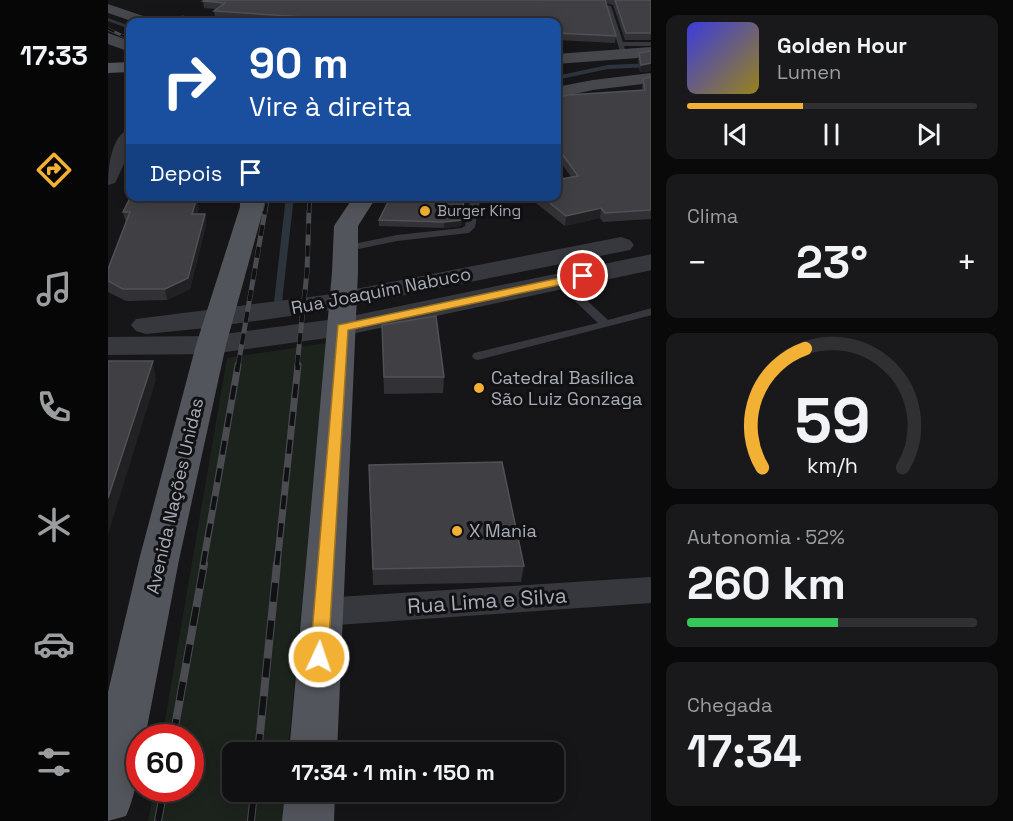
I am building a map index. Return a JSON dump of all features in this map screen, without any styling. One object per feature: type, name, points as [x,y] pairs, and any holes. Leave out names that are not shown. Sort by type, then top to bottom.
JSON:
[{"type":"main road","points":[[108,8],[136,18]]},
{"type":"main road","points":[[108,38],[126,45]]},
{"type":"main road","points":[[561,57],[621,49],[651,52]]},
{"type":"main road","points":[[108,68],[126,67]]},
{"type":"main road","points":[[561,92],[593,85],[651,78]]},
{"type":"main road","name":"Avenida Nações Unidas","points":[[108,799],[159,560],[215,332],[252,201]]},
{"type":"main road","points":[[314,742],[343,314],[346,226],[363,201]]},
{"type":"main road","points":[[308,821],[309,802]]},
{"type":"street","points":[[115,171],[126,144]]},
{"type":"street","name":"Rua Joaquim Nabuco","points":[[343,314],[651,239]]},
{"type":"street","name":"Rua Joaquim Nabuco","points":[[108,346],[560,281],[651,262]]},
{"type":"street","name":"Rua Joaquim Nabuco","points":[[108,328],[215,332]]},
{"type":"street","name":"Rua Lima e Silva","points":[[322,612],[651,590]]},
{"type":"lane","points":[[608,6],[621,49],[651,44]]},
{"type":"lane","points":[[184,16],[188,18]]},
{"type":"lane","points":[[344,249],[397,238],[465,231],[470,227],[475,201]]},
{"type":"lane","points":[[560,281],[606,324]]},
{"type":"lane","points":[[478,356],[651,311]]},
{"type":"shaded area","points":[[326,343],[289,742],[222,742],[222,802],[283,802],[282,821],[148,821],[152,802],[204,802],[204,724],[164,724],[227,358]]},
{"type":"building","points":[[605,0],[616,36],[561,33],[561,18],[303,18],[214,11],[225,3],[203,1]]},
{"type":"building","points":[[615,0],[651,0],[651,33],[626,33]]},
{"type":"building","points":[[651,51],[651,63],[641,65],[639,53]]},
{"type":"building","points":[[651,77],[651,210],[605,213],[601,208],[566,216],[547,201],[561,201],[561,179],[578,176],[561,152],[561,97],[645,90],[643,79]]},
{"type":"building","points":[[128,201],[196,201],[192,214],[205,214],[188,278],[165,289],[123,289],[108,281],[108,269],[130,212],[123,212]]},
{"type":"building","name":"Burger King","points":[[388,201],[464,201],[462,220],[444,222],[379,220]]},
{"type":"building","points":[[436,316],[444,377],[384,377],[382,325]]},
{"type":"building","points":[[108,361],[153,361],[108,498]]},
{"type":"building","name":"X Mania","points":[[502,462],[524,566],[373,569],[369,465]]},
{"type":"waterway","points":[[108,19],[126,26]]},
{"type":"waterway","points":[[561,77],[608,67],[651,65]]},
{"type":"waterway","points":[[278,302],[289,201]]},
{"type":"railway","points":[[108,29],[126,37]]},
{"type":"railway","points":[[265,212],[267,201]]},
{"type":"railway","points":[[309,212],[310,201]]},
{"type":"railway","points":[[238,366],[265,211]]},
{"type":"railway","points":[[297,366],[307,272],[309,211]]},
{"type":"railway","points":[[203,565],[238,365]]},
{"type":"railway","points":[[277,565],[298,365]]},
{"type":"railway","points":[[175,724],[204,564]]},
{"type":"railway","points":[[259,742],[277,564]]},
{"type":"railway","points":[[158,821],[162,802]]},
{"type":"railway","points":[[251,821],[253,802]]},
{"type":"place","name":"Burger King","points":[[425,211]]},
{"type":"place","name":"Catedral Basílica São Luiz Gonzaga","points":[[479,388]]},
{"type":"place","name":"X Mania","points":[[457,531]]},
{"type":"route","points":[[319,657],[342,327],[583,276]]}]
